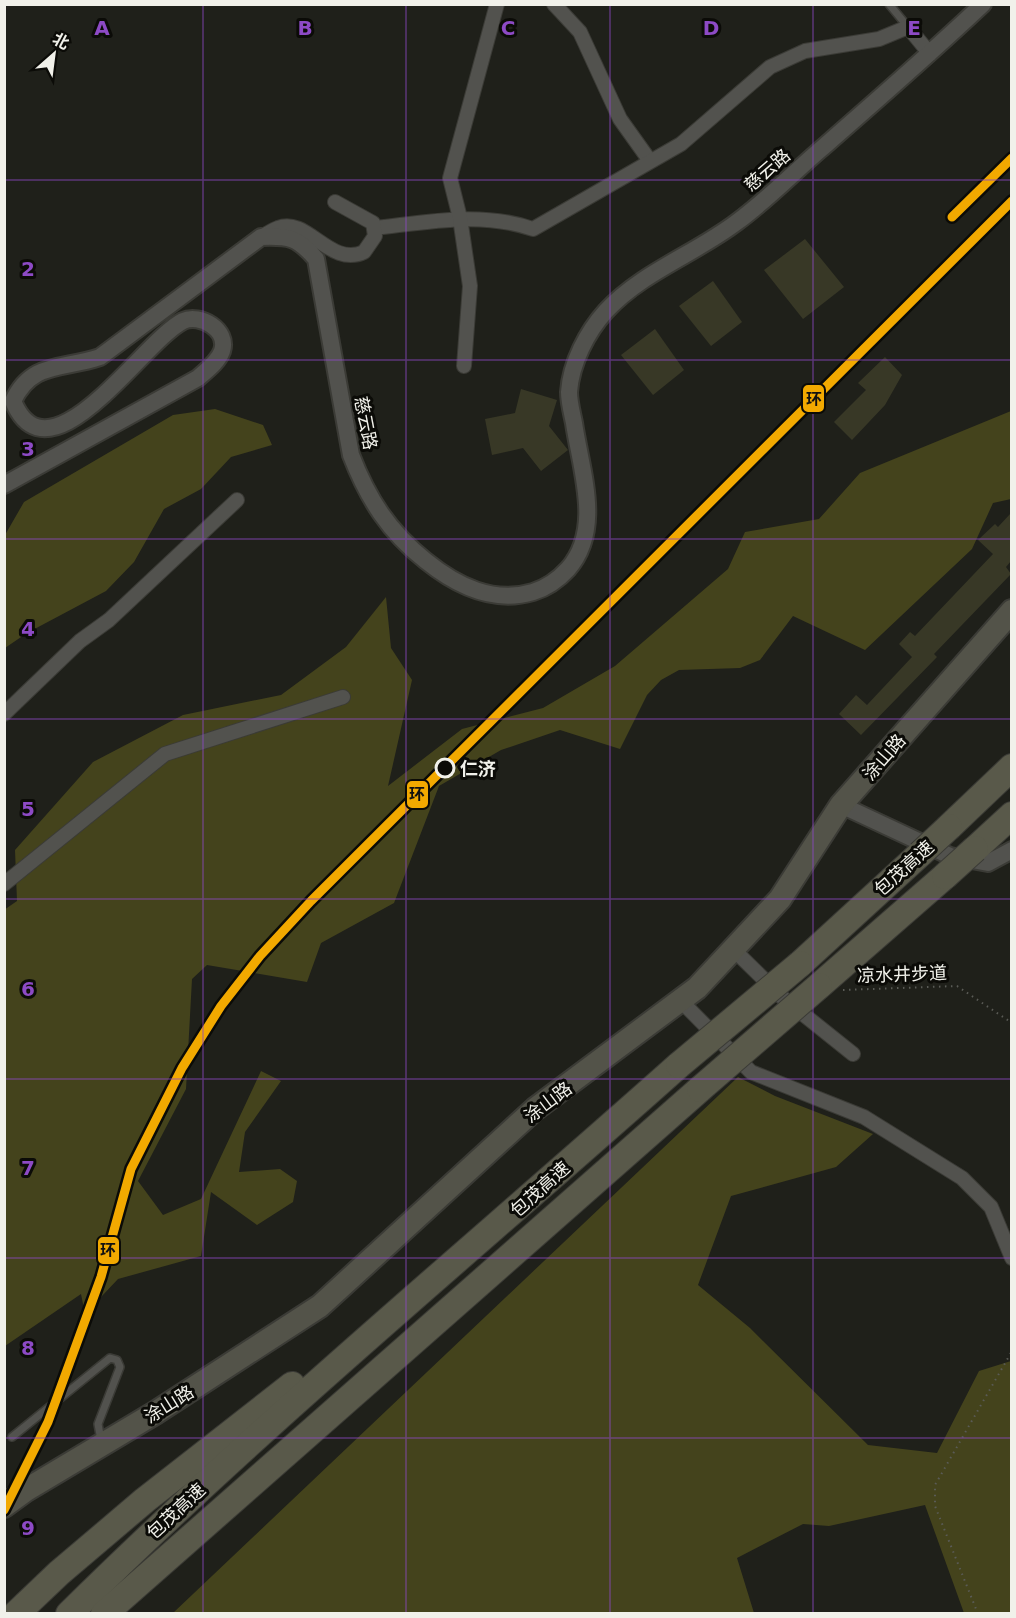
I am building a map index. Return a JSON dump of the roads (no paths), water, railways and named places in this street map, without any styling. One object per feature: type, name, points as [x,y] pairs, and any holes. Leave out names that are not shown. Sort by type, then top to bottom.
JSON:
[{"type":"highway","name":"包茂高速","points":[[69,1614],[130,1554],[356,1346],[486,1237],[679,1065],[800,964],[1011,767]]},
{"type":"highway","name":"包茂高速","points":[[104,1614],[125,1603],[431,1327],[700,1089],[830,988],[1011,815]]},
{"type":"highway","points":[[16,1614],[59,1573],[258,1410],[442,1275]]},
{"type":"highway","points":[[125,1603],[171,1569],[431,1327]]},
{"type":"main road","name":"涂山路","points":[[4,1506],[26,1490],[248,1354],[320,1306],[535,1109],[681,1001],[734,950],[780,899],[841,806],[1011,611]]},
{"type":"street","points":[[464,366],[470,286],[460,218],[450,178],[497,4]]},
{"type":"street","points":[[554,4],[580,32],[620,119],[650,162]]},
{"type":"street","name":"慈云路","points":[[261,237],[286,236],[303,244],[316,259],[351,455],[362,483],[390,529],[432,566],[461,584],[488,595],[519,596],[544,589],[564,573],[579,556],[587,536],[588,514],[569,394],[573,367],[586,340],[606,312],[637,285],[737,223],[930,54],[983,4]]},
{"type":"street","points":[[375,228],[460,218],[509,221],[533,228],[681,144],[770,67],[806,51],[879,39],[908,27],[930,54]]},
{"type":"street","points":[[335,202],[366,218],[375,228]]},
{"type":"street","points":[[4,485],[198,378],[217,359],[222,351],[222,341],[209,323],[192,319],[184,321],[149,347],[97,401],[81,414],[54,428],[45,429],[30,425],[19,417],[13,401],[20,386],[37,371],[78,365],[100,357],[261,237],[279,227],[291,226],[345,255],[357,255],[372,244],[375,228]]},
{"type":"street","points":[[4,714],[80,641],[109,620],[216,523],[237,500]]},
{"type":"street","points":[[4,884],[165,754],[343,697]]},
{"type":"street","points":[[841,806],[950,856],[988,863],[1011,850]]},
{"type":"street","points":[[734,950],[783,998],[854,1054]]},
{"type":"street","points":[[681,1001],[751,1072],[864,1117],[962,1178],[991,1207],[1011,1258]]},
{"type":"lane","points":[[889,4],[908,27]]},
{"type":"lane","points":[[12,1437],[110,1358],[117,1360],[120,1367],[98,1424],[102,1445]]},
{"type":"place","name":"仁济","points":[[445,768]]}]
